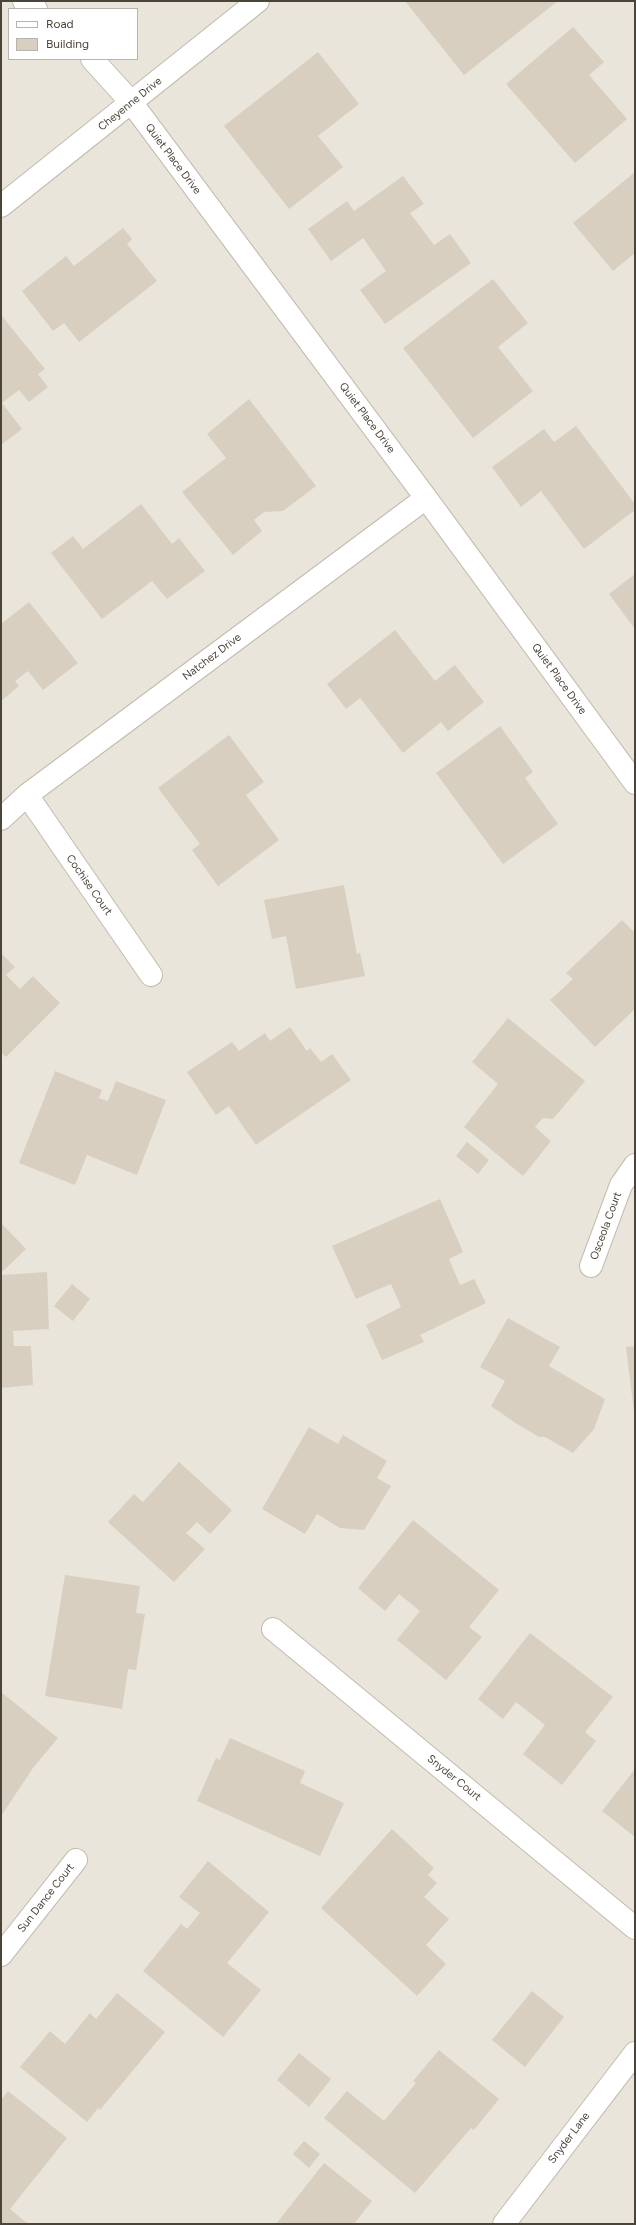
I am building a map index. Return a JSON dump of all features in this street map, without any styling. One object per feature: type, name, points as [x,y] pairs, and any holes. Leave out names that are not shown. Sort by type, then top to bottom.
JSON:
[{"type":"street","points":[[24,1],[34,8]]},
{"type":"street","name":"Cheyenne Drive","points":[[1,206],[258,1]]},
{"type":"street","name":"Quiet Place Drive","points":[[93,60],[131,102],[426,498],[635,783]]},
{"type":"street","name":"Natchez Drive","points":[[1,819],[28,796],[426,498]]},
{"type":"street","name":"Cochise Court","points":[[28,796],[151,975]]},
{"type":"street","name":"Osceola Court","points":[[592,1266],[621,1185],[635,1165]]},
{"type":"street","name":"Snyder Court","points":[[273,1629],[635,1928]]},
{"type":"street","name":"Sun Dance Court","points":[[1,1955],[76,1860]]},
{"type":"street","name":"Snyder Lane","points":[[504,2224],[635,2053]]},
{"type":"shaded area","points":[[1,1],[635,1],[635,2224],[1,2224]]},
{"type":"building","points":[[405,1],[558,1],[464,75]]},
{"type":"building","points":[[573,27],[604,62],[589,75],[627,119],[575,163],[506,84]]},
{"type":"building","points":[[318,52],[359,104],[318,136],[343,167],[289,209],[224,126]]},
{"type":"building","points":[[635,172],[635,253],[613,271],[573,223]]},
{"type":"building","points":[[403,176],[424,204],[410,213],[434,245],[450,234],[471,263],[385,324],[360,290],[386,271],[363,238],[331,261],[308,229],[347,201],[354,211]]},
{"type":"building","points":[[123,228],[132,239],[127,244],[157,281],[79,342],[64,323],[53,331],[22,291],[66,256],[74,266]]},
{"type":"building","points":[[493,279],[528,323],[498,347],[533,391],[473,438],[403,348]]},
{"type":"building","points":[[1,315],[45,369],[38,374],[48,387],[29,402],[19,390],[2,403],[22,429],[1,445]]},
{"type":"building","points":[[249,399],[316,486],[283,511],[264,512],[254,520],[262,531],[233,555],[182,492],[226,458],[207,434]]},
{"type":"building","points":[[576,426],[635,504],[635,510],[584,549],[541,491],[521,507],[492,467],[544,429],[554,442]]},
{"type":"building","points":[[141,504],[172,544],[179,538],[205,571],[167,599],[152,581],[102,619],[51,553],[73,536],[83,549]]},
{"type":"building","points":[[635,574],[635,629],[609,594]]},
{"type":"building","points":[[29,602],[78,663],[43,690],[28,671],[15,681],[19,686],[1,701],[1,624]]},
{"type":"building","points":[[395,630],[435,681],[455,665],[484,702],[448,731],[441,722],[403,753],[360,698],[346,709],[327,684]]},
{"type":"building","points":[[500,726],[533,772],[525,778],[558,824],[503,864],[436,773]]},
{"type":"building","points":[[229,735],[264,782],[246,795],[279,840],[218,886],[192,850],[200,844],[158,788]]},
{"type":"building","points":[[344,885],[357,954],[360,953],[365,976],[296,989],[286,936],[272,939],[264,900]]},
{"type":"building","points":[[622,920],[635,933],[635,1009],[595,1047],[550,1000],[573,979],[566,973]]},
{"type":"building","points":[[1,953],[15,967],[6,975],[20,989],[33,976],[60,1003],[6,1057],[1,1052]]},
{"type":"building","points":[[508,1018],[585,1081],[553,1119],[543,1118],[535,1127],[551,1141],[523,1176],[464,1127],[498,1084],[472,1062]]},
{"type":"building","points":[[290,1027],[307,1051],[310,1048],[321,1062],[332,1054],[351,1080],[256,1145],[229,1106],[216,1115],[187,1072],[232,1042],[239,1051],[265,1033],[270,1041]]},
{"type":"building","points":[[55,1071],[102,1090],[99,1098],[108,1101],[116,1081],[166,1100],[137,1175],[87,1155],[75,1185],[19,1163]]},
{"type":"building","points":[[467,1142],[489,1160],[478,1174],[456,1156]]},
{"type":"building","points":[[440,1199],[463,1252],[449,1259],[460,1285],[474,1279],[486,1303],[420,1335],[424,1342],[382,1360],[366,1325],[401,1307],[391,1284],[356,1299],[332,1246]]},
{"type":"building","points":[[2,1224],[26,1249],[2,1272],[1,1271]]},
{"type":"building","points":[[47,1272],[49,1329],[13,1331],[14,1346],[31,1346],[33,1385],[1,1388],[1,1275]]},
{"type":"building","points":[[72,1284],[90,1299],[73,1321],[54,1306]]},
{"type":"building","points":[[508,1318],[560,1347],[549,1366],[605,1399],[594,1429],[573,1453],[545,1437],[539,1437],[491,1406],[505,1381],[480,1367]]},
{"type":"building","points":[[635,1346],[635,1412],[634,1412],[626,1347]]},
{"type":"building","points":[[309,1427],[338,1444],[343,1435],[387,1461],[377,1478],[391,1486],[364,1530],[340,1528],[317,1514],[305,1534],[262,1509]]},
{"type":"building","points":[[179,1462],[232,1510],[210,1534],[197,1522],[186,1533],[205,1549],[174,1582],[108,1522],[134,1494],[143,1502]]},
{"type":"building","points":[[413,1520],[499,1590],[469,1627],[482,1637],[446,1680],[397,1640],[420,1611],[399,1594],[385,1611],[358,1588]]},
{"type":"building","points":[[65,1575],[140,1586],[136,1613],[145,1614],[136,1670],[128,1669],[122,1709],[45,1696]]},
{"type":"building","points":[[530,1633],[613,1697],[585,1732],[596,1741],[562,1785],[523,1754],[545,1725],[516,1702],[503,1719],[478,1699]]},
{"type":"building","points":[[1,1692],[58,1738],[33,1768],[1,1816]]},
{"type":"building","points":[[230,1738],[305,1771],[300,1783],[344,1803],[320,1856],[197,1801],[216,1758],[220,1760]]},
{"type":"building","points":[[635,1769],[635,1837],[602,1811]]},
{"type":"building","points":[[392,1829],[434,1868],[428,1875],[437,1883],[424,1897],[449,1919],[426,1945],[446,1964],[417,1996],[321,1908]]},
{"type":"building","points":[[208,1861],[269,1912],[227,1963],[261,1990],[223,2037],[143,1971],[181,1924],[187,1929],[200,1913],[179,1897]]},
{"type":"building","points":[[532,1991],[564,2017],[525,2067],[492,2040]]},
{"type":"building","points":[[117,1993],[165,2032],[100,2110],[98,2108],[87,2122],[20,2067],[50,2031],[65,2044],[90,2013],[96,2019]]},
{"type":"building","points":[[439,2050],[499,2099],[474,2130],[471,2128],[415,2193],[324,2118],[347,2091],[384,2121],[416,2083],[413,2081]]},
{"type":"building","points":[[299,2053],[331,2079],[309,2107],[277,2080]]},
{"type":"building","points":[[8,2091],[67,2138],[10,2209],[28,2224],[1,2224],[1,2100]]},
{"type":"building","points":[[304,2141],[320,2154],[309,2168],[293,2154]]},
{"type":"building","points":[[324,2163],[372,2201],[354,2224],[276,2224]]}]
